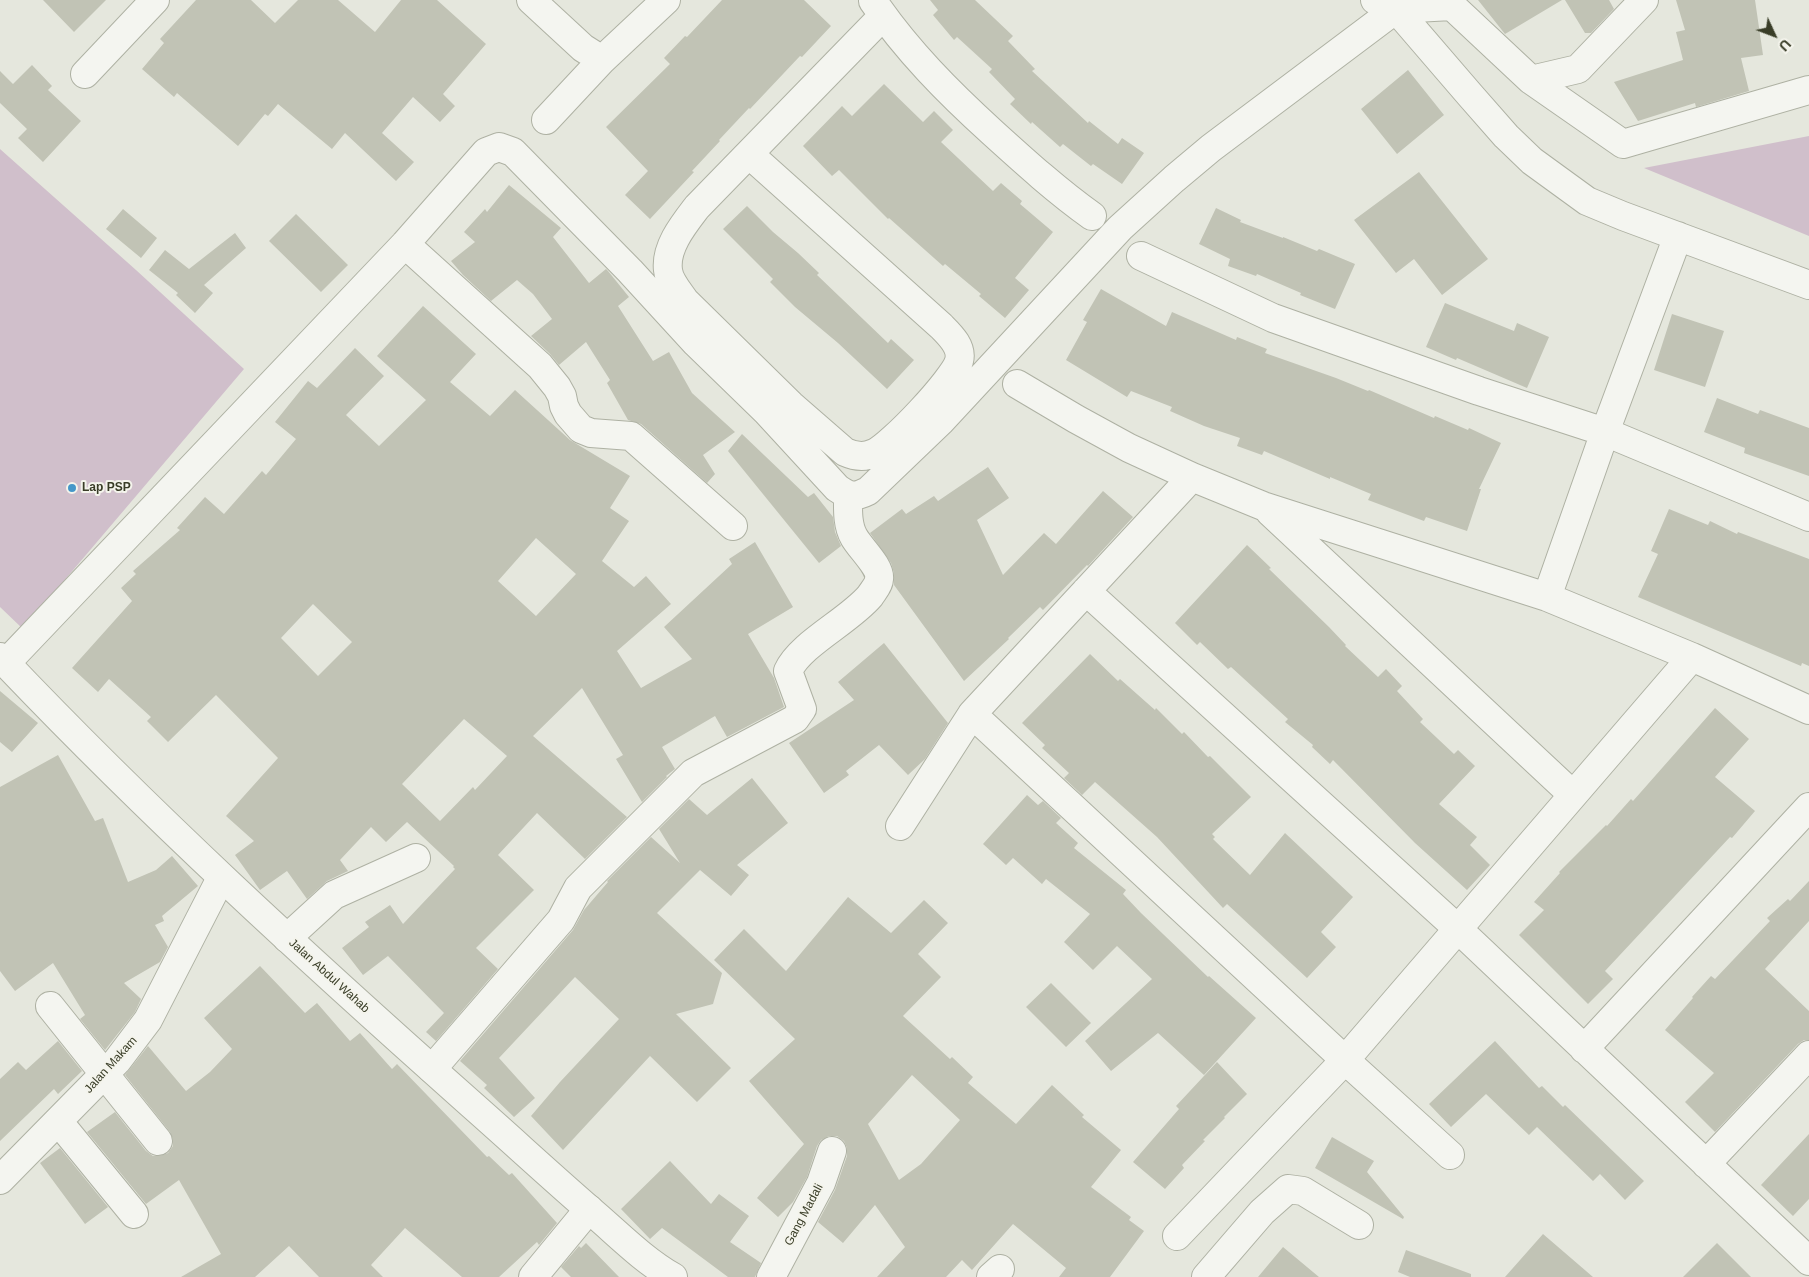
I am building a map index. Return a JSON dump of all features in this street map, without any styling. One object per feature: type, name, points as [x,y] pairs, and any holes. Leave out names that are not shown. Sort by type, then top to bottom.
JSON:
[{"type":"street","points":[[85,74],[155,0]]},
{"type":"street","points":[[532,0],[583,48],[602,60]]},
{"type":"street","points":[[546,120],[602,60],[666,0]]},
{"type":"street","points":[[1531,80],[1578,68],[1644,0]]},
{"type":"street","points":[[1386,5],[1532,161],[1587,201],[1809,285]]},
{"type":"street","points":[[3,660],[405,244],[486,152],[499,147],[513,152],[630,271],[696,343],[767,412],[837,488],[848,496],[858,496],[868,491],[933,429],[1089,260],[1145,204],[1386,5],[1452,6],[1531,80],[1623,144],[1809,90]]},
{"type":"street","points":[[749,154],[952,336],[958,348],[959,362],[942,386],[895,438],[873,454],[854,456],[845,452],[798,411],[685,301],[673,284],[668,271],[668,258],[674,240],[697,207],[749,154],[877,8],[915,56],[966,108],[1034,171],[1092,216]]},
{"type":"street","points":[[1547,597],[1605,432],[1678,236]]},
{"type":"street","points":[[405,244],[540,366],[557,387],[568,414],[581,429],[591,433],[632,436],[733,526]]},
{"type":"street","points":[[1141,256],[1273,318],[1479,391],[1605,432],[1809,518]]},
{"type":"street","points":[[1018,384],[1129,448],[1192,477],[1263,506],[1547,597],[1692,657],[1809,710]]},
{"type":"street","points":[[900,826],[972,714],[1192,477]]},
{"type":"street","points":[[432,1069],[561,920],[578,888],[692,773],[794,719],[799,714],[802,709],[788,671],[804,651],[857,610],[876,587],[879,579],[878,571],[853,537],[848,514],[848,496]]},
{"type":"street","points":[[1263,506],[1573,795]]},
{"type":"street","points":[[1086,591],[1458,929],[1809,1262]]},
{"type":"street","points":[[1177,1236],[1345,1060],[1692,657]]},
{"type":"street","name":"Jalan Abdul Wahab","points":[[3,660],[84,744],[221,878],[657,1273]]},
{"type":"street","points":[[972,714],[1450,1155]]},
{"type":"street","points":[[1584,1049],[1809,807]]},
{"type":"street","points":[[287,938],[334,895],[416,858]]},
{"type":"street","name":"Jalan Makam","points":[[0,1180],[105,1074],[135,1040],[148,1020],[221,878]]},
{"type":"street","points":[[50,1006],[158,1141]]},
{"type":"street","points":[[1706,1164],[1809,1055]]},
{"type":"street","points":[[58,1121],[134,1214]]},
{"type":"street","name":"Gang Madali","points":[[771,1277],[821,1183],[832,1151]]},
{"type":"street","points":[[1206,1277],[1262,1212],[1288,1189],[1303,1191],[1359,1225]]},
{"type":"street","points":[[533,1277],[589,1210]]},
{"type":"shaded area","points":[[1809,136],[1809,236],[1644,168]]},
{"type":"shaded area","name":"Lap PSP","points":[[0,149],[244,369],[23,629],[0,607]]},
{"type":"building","points":[[43,0],[106,0],[74,32]]},
{"type":"building","points":[[196,0],[251,0],[275,23],[298,0],[338,0],[375,32],[401,0],[437,0],[486,44],[443,94],[455,106],[440,122],[413,97],[382,133],[414,162],[396,181],[345,133],[332,149],[278,104],[268,116],[265,114],[238,146],[177,93],[174,97],[142,69],[164,43],[160,39]]},
{"type":"building","points":[[722,0],[804,0],[831,26],[749,108],[692,171],[694,172],[650,219],[625,195],[648,171],[606,127],[670,64],[664,58]]},
{"type":"building","points":[[930,0],[975,0],[1013,36],[1008,41],[1035,69],[1032,71],[1088,123],[1089,121],[1118,144],[1122,138],[1144,153],[1122,184],[1093,164],[1091,166],[1063,144],[1060,147],[1010,104],[1015,99],[989,72],[992,69],[957,37],[954,40],[933,15],[938,10]]},
{"type":"building","points":[[1478,0],[1562,0],[1505,34]]},
{"type":"building","points":[[1565,0],[1609,0],[1614,9],[1591,33],[1585,33]]},
{"type":"building","points":[[1676,0],[1755,0],[1763,55],[1741,58],[1749,91],[1696,107],[1695,103],[1638,121],[1614,82],[1683,60],[1676,32],[1685,30]]},
{"type":"building","points":[[32,65],[52,86],[48,90],[81,121],[43,162],[18,138],[27,129],[0,103],[0,71],[13,84]]},
{"type":"building","points":[[1408,70],[1444,115],[1397,154],[1361,109]]},
{"type":"building","points":[[884,84],[923,122],[934,111],[953,130],[941,142],[993,191],[1001,183],[1022,201],[1020,204],[1053,232],[1015,278],[1029,290],[1005,318],[979,296],[981,294],[945,264],[943,266],[888,219],[839,170],[832,176],[803,146],[842,106],[852,116]]},
{"type":"building","points":[[1419,172],[1488,259],[1442,295],[1414,259],[1396,273],[1354,220]]},
{"type":"building","points":[[509,185],[561,228],[553,237],[589,283],[606,269],[608,271],[629,297],[618,306],[653,361],[669,352],[692,393],[735,432],[703,455],[715,474],[707,483],[641,424],[628,420],[607,383],[610,380],[586,342],[559,365],[531,336],[552,319],[533,294],[517,280],[491,301],[451,261],[475,242],[464,232],[485,209],[487,212]]},
{"type":"building","points":[[747,206],[819,273],[817,275],[888,343],[891,339],[914,360],[887,389],[838,343],[795,307],[770,282],[773,279],[723,229]]},
{"type":"building","points":[[1216,208],[1241,220],[1240,222],[1317,251],[1319,249],[1355,264],[1335,309],[1300,295],[1301,293],[1257,274],[1256,276],[1228,266],[1230,259],[1199,244]]},
{"type":"building","points":[[123,209],[157,238],[141,258],[106,229]]},
{"type":"building","points":[[296,214],[348,265],[321,292],[269,241]]},
{"type":"building","points":[[235,233],[246,248],[204,285],[213,293],[195,313],[176,295],[178,293],[149,270],[165,250],[189,269]]},
{"type":"building","points":[[1101,289],[1166,326],[1172,312],[1236,340],[1237,337],[1267,349],[1265,353],[1369,390],[1434,418],[1435,416],[1468,430],[1469,428],[1501,443],[1479,489],[1481,489],[1467,531],[1426,517],[1424,521],[1368,500],[1371,494],[1330,477],[1330,479],[1264,451],[1262,455],[1237,446],[1240,438],[1204,426],[1170,411],[1172,407],[1131,391],[1127,397],[1066,360],[1087,322],[1083,320]]},
{"type":"building","points":[[1445,303],[1514,331],[1517,323],[1549,337],[1527,388],[1426,347]]},
{"type":"building","points":[[423,306],[476,354],[450,382],[490,416],[515,390],[570,440],[630,476],[610,508],[629,521],[602,561],[634,587],[646,576],[671,604],[617,651],[641,688],[692,659],[664,627],[732,564],[729,559],[755,542],[793,607],[748,634],[774,678],[784,707],[727,737],[715,716],[662,747],[675,769],[642,802],[616,759],[623,755],[582,688],[533,736],[627,817],[585,859],[537,813],[498,855],[534,890],[476,948],[498,969],[436,1041],[426,1032],[444,1013],[388,956],[363,975],[342,948],[369,927],[365,922],[390,905],[403,924],[455,869],[454,866],[407,822],[386,842],[371,827],[340,860],[348,871],[327,881],[307,899],[287,871],[260,890],[235,855],[254,841],[226,816],[278,758],[216,695],[168,742],[147,721],[151,717],[109,679],[98,692],[72,668],[132,601],[121,588],[136,574],[133,571],[180,530],[177,528],[205,497],[224,514],[262,471],[266,475],[296,439],[275,422],[308,381],[317,388],[355,348],[384,376],[346,415],[379,446],[426,400],[377,356]],"holes":[[[536,538],[576,574],[536,616],[498,581]],[[313,604],[352,642],[318,676],[281,638]],[[464,719],[507,756],[475,790],[473,787],[440,821],[402,784]]]},
{"type":"building","points":[[1672,314],[1724,331],[1705,387],[1654,370]]},
{"type":"building","points":[[1717,398],[1758,414],[1760,410],[1809,428],[1809,476],[1744,453],[1745,448],[1704,432]]},
{"type":"building","points":[[742,434],[808,497],[814,493],[833,517],[835,532],[841,546],[819,563],[728,451]]},
{"type":"building","points":[[988,467],[1009,498],[977,520],[1003,575],[1044,533],[1056,544],[1103,491],[1133,517],[1088,566],[1043,610],[1040,607],[964,681],[894,585],[894,573],[891,563],[870,533],[902,509],[906,514],[934,496],[938,501]]},
{"type":"building","points":[[1669,509],[1708,525],[1710,521],[1737,534],[1738,532],[1809,559],[1809,666],[1802,663],[1801,666],[1638,597],[1658,554],[1651,551]]},
{"type":"building","points":[[1247,545],[1329,627],[1345,646],[1378,677],[1386,669],[1402,686],[1397,691],[1423,719],[1420,722],[1454,754],[1458,750],[1475,766],[1439,804],[1477,837],[1470,845],[1490,865],[1467,890],[1415,843],[1333,760],[1330,764],[1312,747],[1313,745],[1285,722],[1288,719],[1231,667],[1228,669],[1200,642],[1197,645],[1175,623]]},
{"type":"building","points":[[884,643],[948,723],[925,759],[908,775],[879,745],[846,771],[849,775],[824,793],[789,743],[854,700],[838,682]]},
{"type":"building","points":[[1090,654],[1118,681],[1120,679],[1155,710],[1156,708],[1182,734],[1184,732],[1251,797],[1212,834],[1215,837],[1213,839],[1250,875],[1285,833],[1353,897],[1321,932],[1336,947],[1307,978],[1227,904],[1223,908],[1157,837],[1095,782],[1082,795],[1064,778],[1069,773],[1042,748],[1045,745],[1022,723]]},
{"type":"building","points":[[0,691],[38,723],[12,752],[0,742]]},
{"type":"building","points":[[1715,708],[1749,739],[1715,777],[1755,811],[1732,838],[1730,837],[1605,971],[1613,979],[1588,1004],[1519,935],[1544,910],[1534,902],[1559,872],[1607,826],[1631,799],[1633,801]]},
{"type":"building","points":[[58,755],[95,821],[103,818],[128,882],[156,870],[172,856],[198,886],[162,916],[164,921],[155,925],[168,947],[160,962],[124,983],[141,999],[135,1012],[105,1050],[80,1019],[85,1015],[53,963],[15,991],[0,971],[0,787]]},
{"type":"building","points":[[752,778],[788,823],[737,865],[749,875],[731,896],[700,870],[657,913],[722,973],[713,1004],[676,1014],[731,1068],[697,1102],[650,1056],[563,1150],[531,1116],[619,1019],[575,977],[499,1058],[535,1098],[514,1117],[484,1088],[487,1085],[460,1061],[573,930],[584,910],[607,881],[651,837],[680,863],[659,829],[689,799],[707,815]]},
{"type":"building","points":[[1027,795],[1038,805],[1043,801],[1061,818],[1056,823],[1078,843],[1074,848],[1126,890],[1123,894],[1141,913],[1208,977],[1256,1018],[1204,1075],[1158,1033],[1111,1071],[1085,1041],[1152,979],[1117,946],[1093,970],[1064,942],[1090,914],[1046,879],[1042,884],[1013,858],[1006,865],[983,844]]},
{"type":"building","points":[[1809,881],[1809,921],[1765,969],[1809,1011],[1809,1040],[1804,1040],[1798,1044],[1715,1132],[1685,1102],[1714,1073],[1665,1030],[1711,976],[1715,979],[1770,921],[1767,918],[1788,899],[1790,901]]},
{"type":"building","points":[[848,897],[891,933],[924,900],[948,923],[918,954],[941,977],[903,1016],[950,1059],[952,1057],[973,1077],[968,1083],[1016,1124],[1052,1085],[1084,1115],[1082,1117],[1121,1150],[1091,1187],[1131,1217],[1129,1220],[1144,1231],[1110,1277],[1059,1277],[1066,1268],[1013,1224],[972,1270],[962,1260],[946,1277],[877,1277],[905,1247],[875,1205],[843,1243],[818,1222],[835,1190],[847,1156],[847,1148],[844,1141],[837,1136],[829,1136],[821,1140],[817,1146],[807,1177],[793,1202],[778,1217],[757,1198],[804,1144],[749,1081],[795,1039],[714,960],[744,929],[786,971]],"holes":[[[912,1075],[960,1120],[921,1164],[899,1180],[868,1124]]]},
{"type":"building","points":[[260,966],[305,1013],[317,1003],[350,1041],[360,1033],[392,1069],[397,1064],[487,1157],[489,1156],[509,1175],[512,1173],[557,1223],[539,1245],[537,1242],[499,1277],[462,1277],[405,1228],[371,1265],[383,1277],[319,1277],[289,1246],[255,1277],[181,1277],[221,1254],[179,1180],[146,1204],[87,1132],[115,1112],[146,1151],[153,1156],[168,1153],[173,1146],[170,1132],[125,1075],[148,1046],[186,1091],[210,1072],[232,1049],[204,1018]]},
{"type":"building","points":[[1051,983],[1091,1023],[1066,1047],[1026,1007]]},
{"type":"building","points":[[58,1041],[82,1071],[58,1094],[54,1089],[0,1141],[0,1079],[18,1062],[26,1070]]},
{"type":"building","points":[[1495,1041],[1539,1088],[1542,1086],[1563,1107],[1565,1105],[1644,1181],[1625,1200],[1600,1174],[1593,1181],[1537,1127],[1529,1135],[1486,1094],[1451,1127],[1429,1104]]},
{"type":"building","points":[[1217,1062],[1247,1094],[1203,1140],[1205,1141],[1182,1165],[1184,1168],[1165,1189],[1133,1162],[1179,1109],[1176,1106]]},
{"type":"building","points":[[1809,1134],[1809,1199],[1793,1216],[1761,1185]]},
{"type":"building","points":[[1332,1137],[1374,1161],[1367,1172],[1404,1217],[1403,1219],[1315,1168]]},
{"type":"building","points":[[60,1148],[108,1207],[85,1224],[40,1163]]},
{"type":"building","points":[[670,1161],[711,1204],[719,1194],[749,1216],[730,1242],[761,1263],[755,1277],[728,1277],[662,1228],[650,1239],[621,1209]]},
{"type":"building","points":[[1543,1234],[1593,1277],[1505,1277]]},
{"type":"building","points":[[586,1243],[619,1277],[571,1277],[561,1267],[579,1246],[581,1248]]},
{"type":"building","points":[[1717,1243],[1751,1277],[1683,1277]]},
{"type":"building","points":[[1283,1247],[1319,1277],[1258,1277]]},
{"type":"building","points":[[1406,1250],[1471,1274],[1471,1277],[1410,1277],[1398,1272]]},
{"type":"place","name":"Lap PSP","points":[[72,488]]}]
